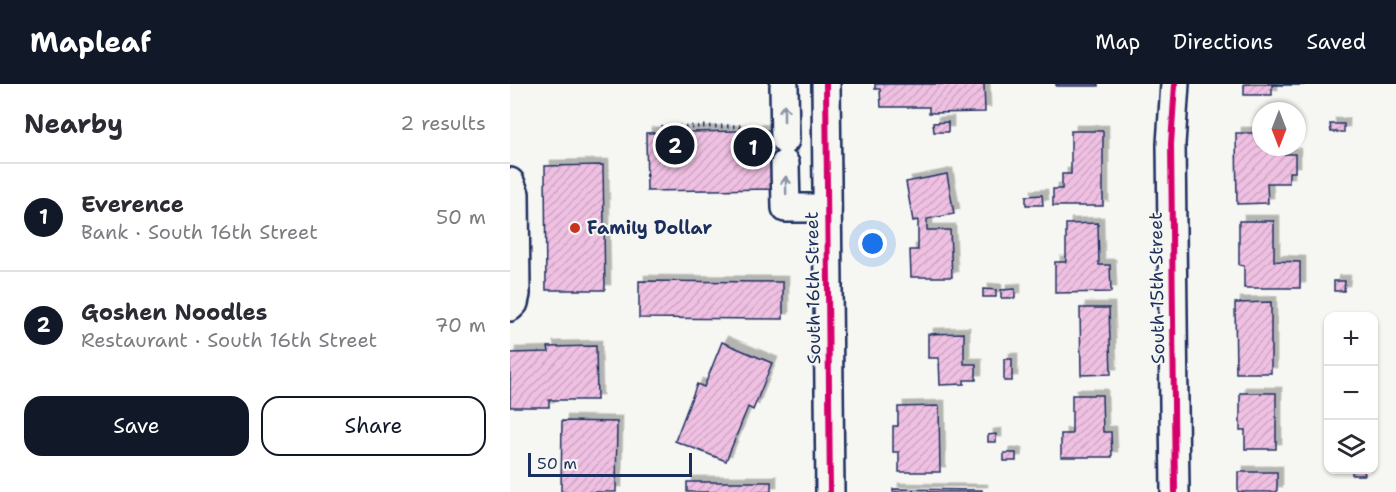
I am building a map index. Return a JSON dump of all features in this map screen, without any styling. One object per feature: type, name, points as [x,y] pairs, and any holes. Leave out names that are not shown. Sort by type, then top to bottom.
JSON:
[{"type":"street","name":"South 16th Street","points":[[826,84],[830,492]]},
{"type":"street","name":"South 15th Street","points":[[1175,84],[1171,144],[1175,492]]},
{"type":"street","points":[[784,86],[786,208],[827,208]]},
{"type":"street","points":[[510,183],[515,194],[516,294],[514,303],[510,307]]},
{"type":"path","points":[[661,127],[785,143]]},
{"type":"building","points":[[875,84],[984,84],[985,112],[929,113],[929,107],[881,107],[880,89],[875,89]]},
{"type":"building","points":[[1056,84],[1098,84],[1098,86],[1056,86]]},
{"type":"building","points":[[1244,84],[1304,85],[1272,85],[1272,95],[1244,95]]},
{"type":"building","points":[[948,122],[948,132],[934,132],[933,123]]},
{"type":"building","points":[[1330,124],[1344,124],[1344,132],[1331,132]]},
{"type":"building","points":[[777,130],[791,140],[792,164],[778,189],[647,191],[646,133]]},
{"type":"building","points":[[1071,131],[1103,131],[1103,206],[1053,206],[1053,189],[1062,189],[1062,174],[1071,174]]},
{"type":"building","points":[[1236,133],[1252,133],[1252,156],[1295,156],[1295,172],[1289,172],[1289,183],[1267,183],[1268,203],[1237,204]]},
{"type":"building","name":"Family Dollar","points":[[603,165],[605,290],[546,290],[545,166]]},
{"type":"building","points":[[947,174],[954,214],[927,219],[927,230],[950,230],[952,277],[911,277],[910,250],[918,250],[918,220],[913,221],[906,182]]},
{"type":"building","points":[[1042,195],[1043,205],[1026,205],[1026,196]]},
{"type":"building","points":[[1239,221],[1274,221],[1274,261],[1300,262],[1300,288],[1244,288],[1244,266],[1239,265]]},
{"type":"building","points":[[1098,223],[1099,265],[1110,265],[1111,292],[1055,293],[1055,262],[1066,262],[1066,224]]},
{"type":"building","points":[[639,281],[783,282],[783,319],[639,318]]},
{"type":"building","points":[[1334,281],[1345,281],[1344,291],[1334,291]]},
{"type":"building","points":[[983,289],[996,290],[996,297],[983,297]]},
{"type":"building","points":[[1015,289],[1015,298],[1001,298],[1001,290]]},
{"type":"building","points":[[1271,302],[1271,373],[1236,373],[1235,303]]},
{"type":"building","points":[[1080,308],[1109,308],[1111,374],[1081,375]]},
{"type":"building","points":[[964,333],[964,364],[976,364],[976,380],[964,380],[964,384],[940,385],[939,358],[928,358],[928,334]]},
{"type":"building","points":[[722,342],[772,363],[753,410],[748,407],[726,461],[675,441],[697,384],[704,387]]},
{"type":"building","points":[[596,346],[597,400],[549,400],[549,407],[510,407],[510,353],[549,352],[548,347]]},
{"type":"building","points":[[1004,359],[1012,359],[1012,381],[1004,381]]},
{"type":"building","points":[[1240,393],[1276,393],[1276,449],[1245,449],[1245,430],[1240,430]]},
{"type":"building","points":[[1072,395],[1102,395],[1103,432],[1111,432],[1112,457],[1061,457],[1061,434],[1072,434]]},
{"type":"building","points":[[939,406],[940,472],[899,472],[899,452],[893,452],[893,426],[898,426],[898,407]]},
{"type":"building","points":[[562,421],[617,422],[616,492],[561,492]]},
{"type":"building","points":[[996,434],[996,442],[988,442],[988,435]]},
{"type":"building","points":[[1004,453],[1016,453],[1016,461],[1004,461]]},
{"type":"building","points":[[1238,472],[1277,472],[1277,492],[1238,492]]},
{"type":"building","points":[[687,482],[771,482],[771,492],[687,492]]},
{"type":"building","points":[[893,489],[982,490],[982,492],[893,492]]},
{"type":"cycle path","points":[[826,84],[830,492]]},
{"type":"cycle path","points":[[1175,84],[1171,144],[1175,492]]},
{"type":"place","name":"Goshen Noodles","points":[[675,145]]},
{"type":"place","name":"Everence","points":[[753,147]]},
{"type":"place","name":"Family Dollar","points":[[575,228]]}]
